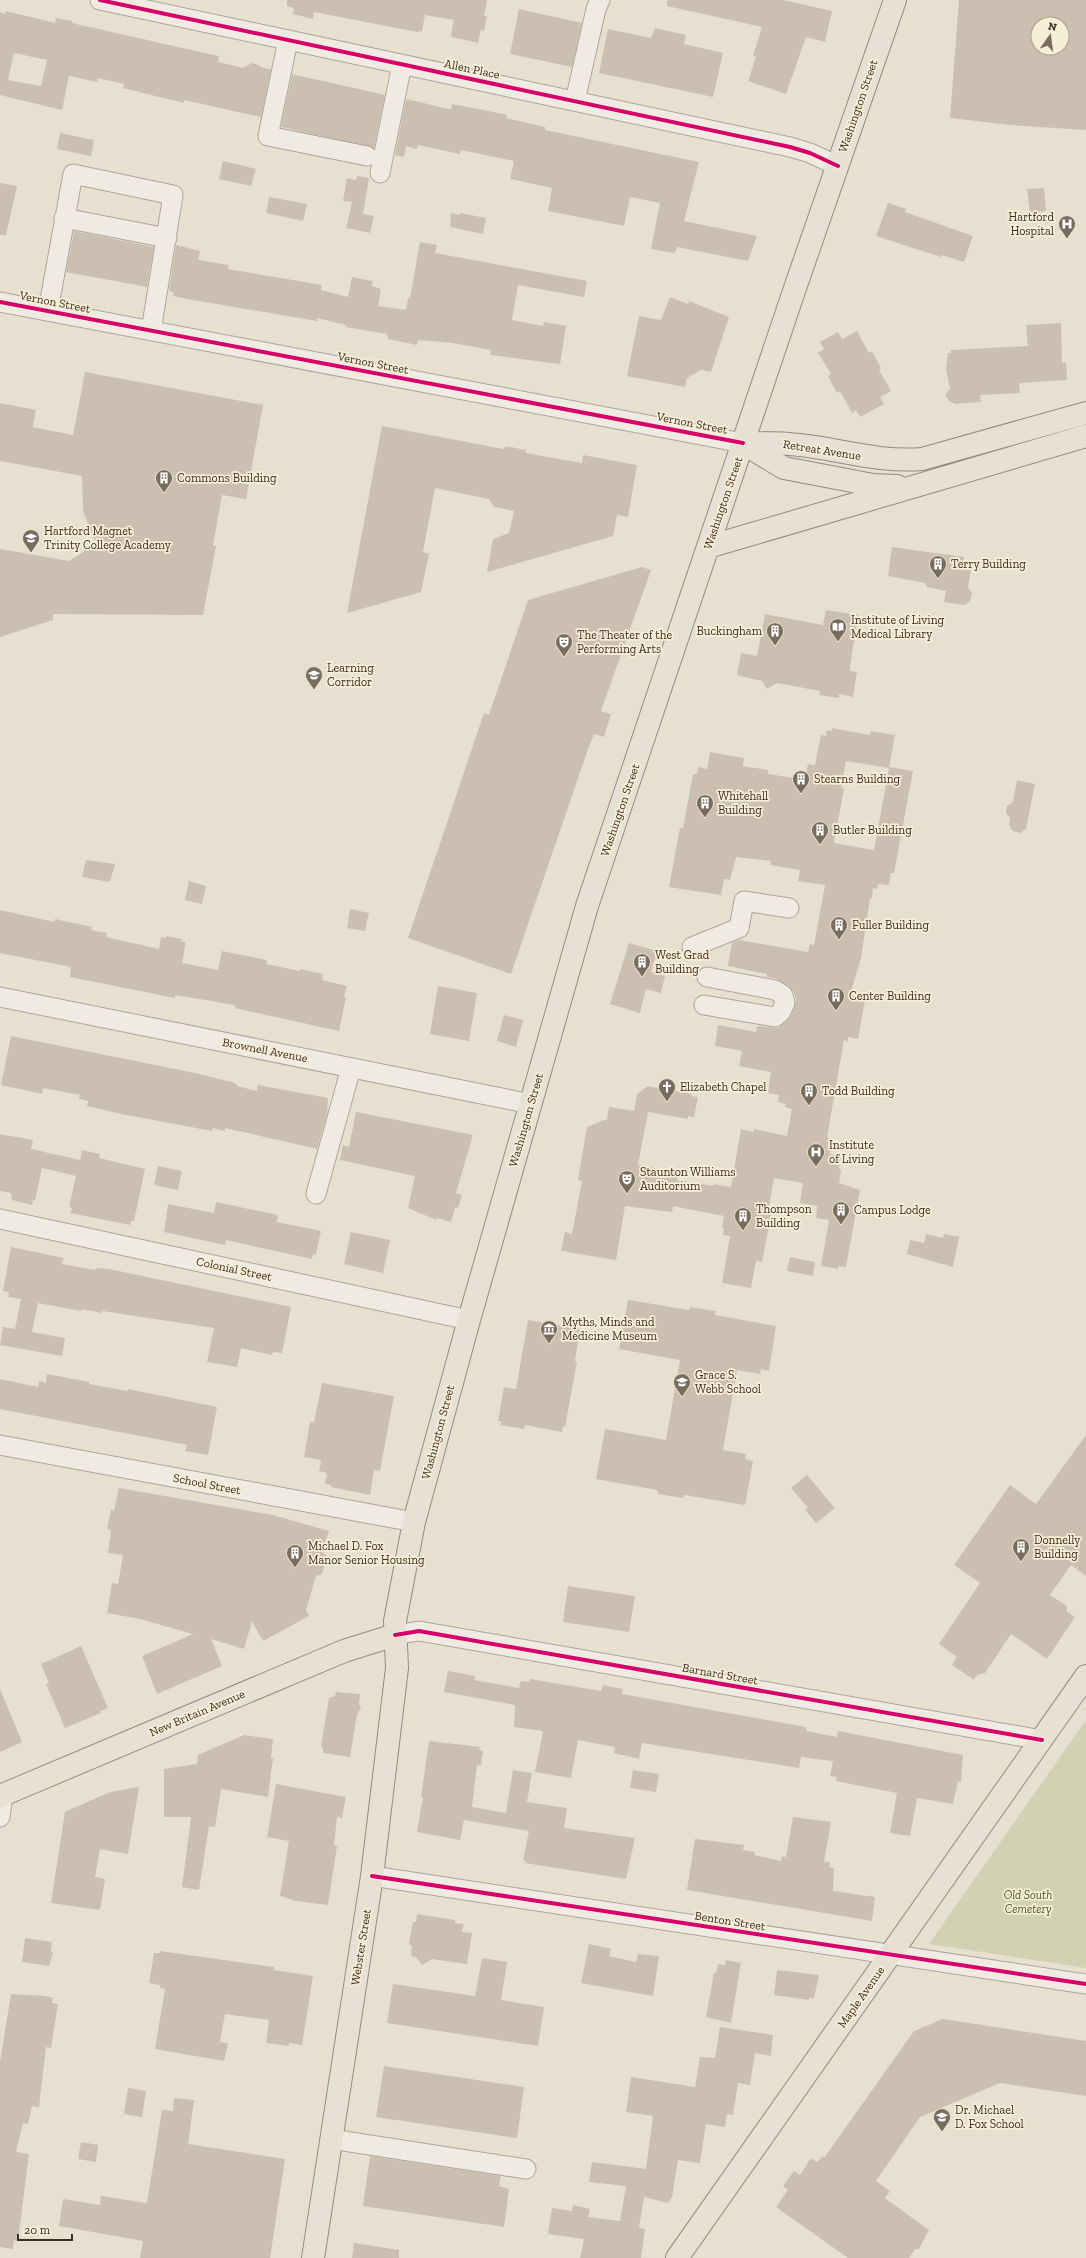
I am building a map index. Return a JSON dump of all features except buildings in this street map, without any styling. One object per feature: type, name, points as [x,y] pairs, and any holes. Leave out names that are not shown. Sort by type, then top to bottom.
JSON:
[{"type":"main road","name":"Washington Street","points":[[395,1635],[395,1621],[414,1522],[469,1320],[587,906],[743,443],[895,0]]},
{"type":"main road","name":"Retreat Avenue","points":[[743,443],[790,444],[875,459],[916,460],[1086,414]]},
{"type":"main road","name":"Retreat Avenue","points":[[708,547],[1086,436]]},
{"type":"main road","name":"Retreat Avenue","points":[[743,443],[784,468],[873,485],[900,486],[926,483]]},
{"type":"main road","name":"New Britain Avenue","points":[[2,1795],[344,1651],[395,1635]]},
{"type":"main road","name":"Webster Street","points":[[313,2258],[372,1876],[397,1668],[395,1635]]},
{"type":"main road","name":"Maple Avenue","points":[[678,2258],[1086,1676]]},
{"type":"street","name":"Allen Place","points":[[100,0],[790,147],[810,153],[838,166]]},
{"type":"street","points":[[575,101],[596,9],[600,0]]},
{"type":"street","points":[[288,40],[268,136],[367,156]]},
{"type":"street","points":[[380,174],[402,64]]},
{"type":"street","points":[[48,311],[73,174],[173,195],[151,331]]},
{"type":"street","points":[[64,218],[167,238]]},
{"type":"street","name":"Vernon Street","points":[[0,302],[743,443]]},
{"type":"street","points":[[692,947],[740,928],[744,901],[788,908]]},
{"type":"street","points":[[704,1005],[775,1017],[781,1012],[785,1003],[783,995],[775,990],[707,977]]},
{"type":"street","name":"Brownell Avenue","points":[[0,997],[531,1104]]},
{"type":"street","points":[[316,1194],[351,1068]]},
{"type":"street","name":"Colonial Street","points":[[0,1220],[469,1320]]},
{"type":"street","name":"School Street","points":[[0,1445],[414,1522]]},
{"type":"street","name":"Barnard Street","points":[[395,1635],[419,1631],[1042,1740]]},
{"type":"street","points":[[0,1817],[2,1795]]},
{"type":"street","name":"Benton Street","points":[[372,1876],[1086,1984]]},
{"type":"street","points":[[331,2139],[526,2169]]},
{"type":"green space","name":"Old South Cemetery","points":[[1086,1720],[1086,1968],[929,1944]]},
{"type":"cycle path","points":[[100,0],[790,147],[810,153],[838,166]]},
{"type":"cycle path","points":[[0,302],[743,443]]},
{"type":"cycle path","points":[[395,1635],[419,1631],[1042,1740]]},
{"type":"cycle path","points":[[372,1876],[1086,1984]]},
{"type":"place","name":"Hartford Hospital","points":[[1067,239]]},
{"type":"place","name":"Commons Building","points":[[164,493]]},
{"type":"place","name":"Hartford Magnet Trinity College Academy","points":[[31,553]]},
{"type":"place","name":"Terry Building","points":[[938,579]]},
{"type":"place","name":"Institute of Living Medical Library","points":[[838,642]]},
{"type":"place","name":"Buckingham","points":[[775,646]]},
{"type":"place","name":"The Theater of the Performing Arts","points":[[564,657]]},
{"type":"place","name":"Learning Corridor","points":[[314,690]]},
{"type":"place","name":"Stearns Building","points":[[801,794]]},
{"type":"place","name":"Whitehall Building","points":[[705,818]]},
{"type":"place","name":"Butler Building","points":[[820,845]]},
{"type":"place","name":"Fuller Building","points":[[839,940]]},
{"type":"place","name":"West Grad Building","points":[[642,977]]},
{"type":"place","name":"Center Building","points":[[836,1011]]},
{"type":"place","name":"Elizabeth Chapel","points":[[667,1102]]},
{"type":"place","name":"Todd Building","points":[[809,1106]]},
{"type":"place","name":"Institute of Living","points":[[816,1167]]},
{"type":"place","name":"Staunton Williams Auditorium","points":[[627,1194]]},
{"type":"place","name":"Campus Lodge","points":[[841,1225]]},
{"type":"place","name":"Thompson Building","points":[[743,1231]]},
{"type":"place","name":"Myths, Minds and Medicine Museum","points":[[549,1344]]},
{"type":"place","name":"Grace S. Webb School","points":[[682,1397]]},
{"type":"place","name":"Donnelly Building","points":[[1021,1562]]},
{"type":"place","name":"Michael D. Fox Manor Senior Housing","points":[[295,1568]]},
{"type":"place","name":"Dr. Michael D. Fox School","points":[[942,2132]]}]
